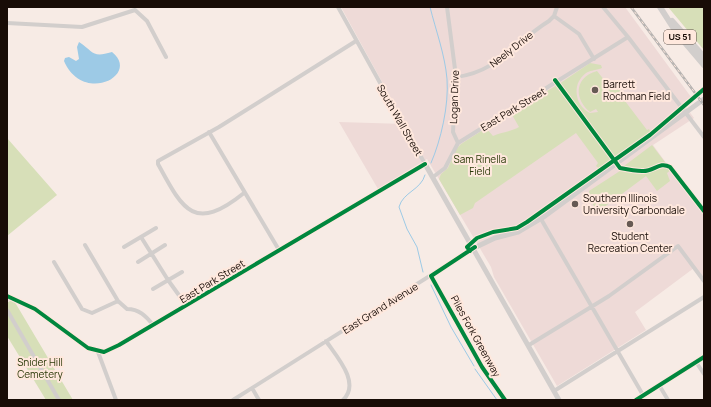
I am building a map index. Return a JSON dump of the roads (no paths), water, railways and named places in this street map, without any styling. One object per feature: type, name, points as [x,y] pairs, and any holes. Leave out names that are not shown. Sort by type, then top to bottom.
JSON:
[{"type":"highway","name":"US 51","points":[[660,7],[704,57]]},
{"type":"highway","name":"US 51","points":[[660,7],[681,38],[704,65]]},
{"type":"main road","name":"East Grand Avenue","points":[[474,248],[495,238],[518,232],[541,219],[704,99]]},
{"type":"main road","name":"South Wall Street","points":[[426,164],[559,400]]},
{"type":"main road","points":[[636,400],[704,357]]},
{"type":"street","name":"South Wall Street","points":[[338,7],[426,164]]},
{"type":"street","name":"Logan Drive","points":[[447,7],[456,77],[453,132],[458,142]]},
{"type":"street","points":[[556,7],[554,16],[579,34],[594,59]]},
{"type":"street","points":[[603,7],[628,37],[704,137]]},
{"type":"street","points":[[7,22],[82,27],[135,10],[147,21],[166,57]]},
{"type":"street","name":"Neely Drive","points":[[456,77],[475,74],[497,62],[554,16]]},
{"type":"street","name":"East Park Street","points":[[458,142],[628,37]]},
{"type":"street","points":[[244,193],[216,212],[205,213],[192,211],[182,205],[176,197],[158,164],[158,161],[209,132],[356,41]]},
{"type":"street","points":[[209,132],[279,250]]},
{"type":"street","points":[[433,177],[445,168],[458,142]]},
{"type":"street","name":"East Park Street","points":[[98,352],[112,349],[153,326],[186,305],[426,164]]},
{"type":"street","points":[[541,219],[643,395]]},
{"type":"street","points":[[124,247],[156,228]]},
{"type":"street","points":[[141,237],[168,280],[186,305]]},
{"type":"street","points":[[86,245],[118,301],[127,309],[134,309],[141,312],[147,317],[153,326]]},
{"type":"street","points":[[138,262],[165,245]]},
{"type":"street","points":[[529,345],[630,282],[678,246],[704,281]]},
{"type":"street","name":"East Grand Avenue","points":[[233,400],[474,248]]},
{"type":"street","points":[[54,262],[82,309],[92,313],[118,301]]},
{"type":"street","points":[[153,289],[182,272]]},
{"type":"street","points":[[7,296],[35,309],[83,346],[98,352],[116,400]]},
{"type":"street","points":[[554,391],[704,297]]},
{"type":"street","points":[[7,310],[60,400]]},
{"type":"street","points":[[326,341],[350,383],[349,393],[343,400]]},
{"type":"street","points":[[696,362],[704,374]]},
{"type":"street","points":[[659,385],[668,400]]},
{"type":"street","points":[[252,388],[259,400]]},
{"type":"water","points":[[79,42],[97,54],[112,52],[119,61],[119,69],[115,77],[106,82],[95,84],[84,81],[73,74],[64,61],[65,58],[69,57],[76,61],[79,59],[77,47]]},
{"type":"waterway","points":[[430,7],[440,43],[447,79],[447,100],[444,122],[431,163]]},
{"type":"waterway","points":[[423,272],[417,247],[407,229],[399,207],[404,198],[420,184],[425,175]]},
{"type":"waterway","points":[[431,285],[451,327],[474,366]]},
{"type":"waterway","points":[[475,369],[497,400]]},
{"type":"railway","points":[[631,7],[704,105]]},
{"type":"place","name":"Barrett Rochman Field","points":[[595,90]]},
{"type":"place","name":"Southern Illinois University Carbondale","points":[[575,204]]},
{"type":"place","name":"Student Recreation Center","points":[[630,224]]},
{"type":"park label","name":"Sam Rinella Field","points":[[480,164]]},
{"type":"park label","name":"Snider Hill Cemetery","points":[[40,368]]}]
